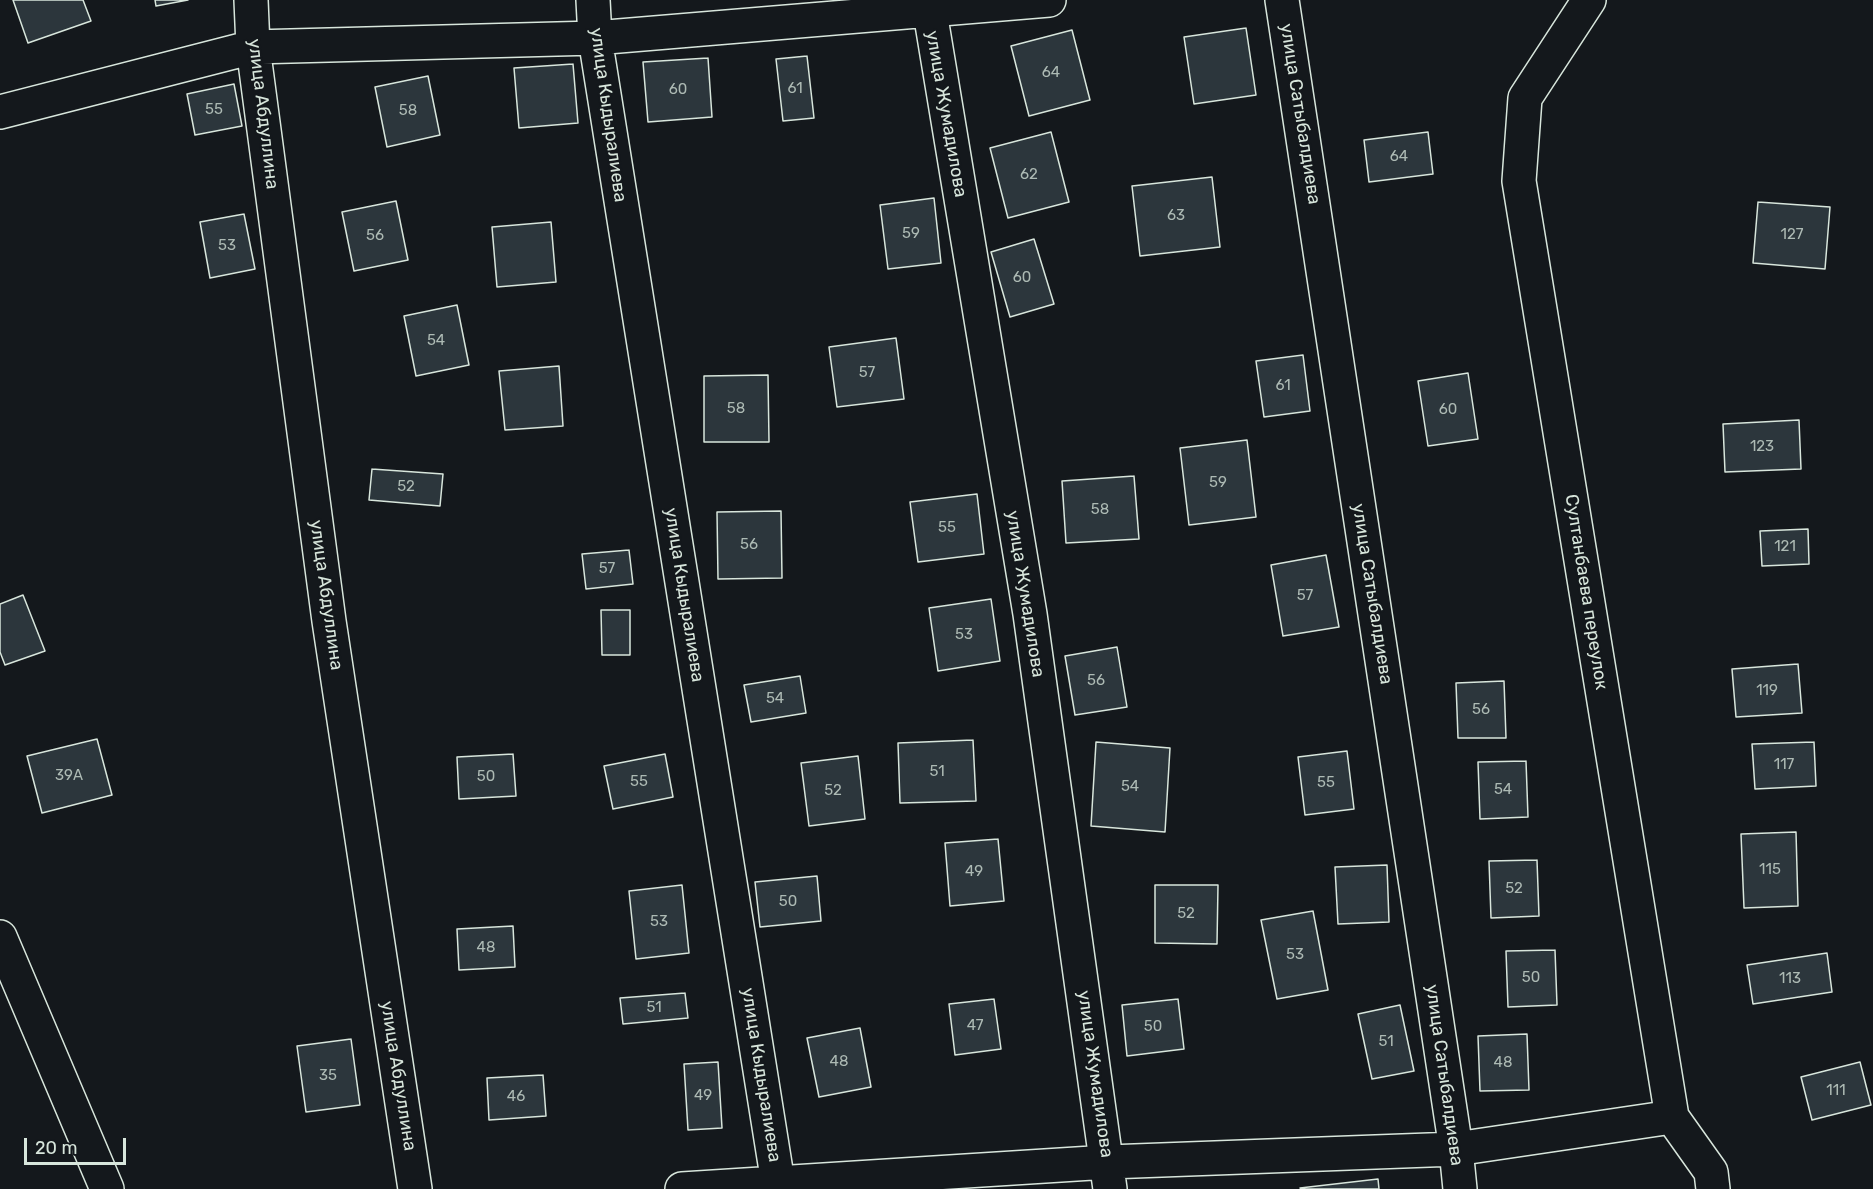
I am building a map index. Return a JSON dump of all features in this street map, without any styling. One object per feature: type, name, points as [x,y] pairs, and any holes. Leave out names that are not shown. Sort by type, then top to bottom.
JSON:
[{"type":"street","name":"улица Абдуллина","points":[[251,0],[254,47],[329,621],[415,1189]]},
{"type":"street","name":"улица Кыдыралиева","points":[[593,0],[595,38],[779,1186]]},
{"type":"street","points":[[0,112],[254,47],[595,38],[928,5],[1049,0]]},
{"type":"street","name":"улица Сатыбалдиева","points":[[1282,0],[1456,1149],[1460,1189]]},
{"type":"street","name":"Султанбаева переулок","points":[[1589,0],[1525,98],[1519,181],[1671,1117],[1711,1172],[1713,1189]]},
{"type":"street","name":"улица Жумадилова","points":[[928,5],[1030,614],[1109,1175]]},
{"type":"street","points":[[0,937],[107,1189]]},
{"type":"street","points":[[682,1189],[1109,1175],[1456,1149],[1671,1117]]},
{"type":"building","points":[[13,0],[83,0],[91,21],[28,43]]},
{"type":"building","points":[[155,0],[188,0],[156,6]]},
{"type":"building","points":[[1246,28],[1256,95],[1194,104],[1184,37]]},
{"type":"building","points":[[1072,30],[1090,100],[1029,116],[1011,46]]},
{"type":"building","points":[[807,56],[814,118],[783,121],[776,59]]},
{"type":"building","points":[[708,58],[712,117],[648,122],[643,62]]},
{"type":"building","points":[[573,64],[578,123],[519,128],[514,68]]},
{"type":"building","points":[[428,76],[440,135],[387,147],[375,87]]},
{"type":"building","points":[[234,84],[242,126],[195,135],[187,94]]},
{"type":"building","points":[[1051,132],[1069,202],[1008,218],[990,148]]},
{"type":"building","points":[[1428,132],[1433,174],[1369,182],[1364,140]]},
{"type":"building","points":[[1212,177],[1220,247],[1140,256],[1132,186]]},
{"type":"building","points":[[934,198],[941,263],[888,269],[880,205]]},
{"type":"building","points":[[396,201],[408,260],[354,271],[342,212]]},
{"type":"building","points":[[1758,202],[1830,207],[1825,269],[1753,263]]},
{"type":"building","points":[[244,214],[255,269],[210,278],[200,222]]},
{"type":"building","points":[[551,222],[556,282],[497,287],[492,227]]},
{"type":"building","points":[[1034,239],[1054,304],[1010,317],[991,252]]},
{"type":"building","points":[[457,305],[469,365],[416,376],[404,316]]},
{"type":"building","points":[[896,338],[904,399],[837,407],[829,347]]},
{"type":"building","points":[[1303,355],[1310,411],[1264,417],[1256,361]]},
{"type":"building","points":[[559,366],[563,426],[505,430],[499,371]]},
{"type":"building","points":[[1468,373],[1478,439],[1428,446],[1418,381]]},
{"type":"building","points":[[768,375],[769,442],[704,442],[704,376]]},
{"type":"building","points":[[1799,420],[1801,469],[1725,472],[1723,424]]},
{"type":"building","points":[[1247,440],[1256,517],[1189,525],[1180,448]]},
{"type":"building","points":[[372,469],[443,474],[440,506],[369,500]]},
{"type":"building","points":[[1134,476],[1139,539],[1066,543],[1062,481]]},
{"type":"building","points":[[977,494],[984,554],[918,562],[910,502]]},
{"type":"building","points":[[781,511],[782,578],[718,579],[717,512]]},
{"type":"building","points":[[1808,529],[1809,564],[1762,566],[1760,531]]},
{"type":"building","points":[[629,550],[633,584],[586,589],[582,554]]},
{"type":"building","points":[[1326,555],[1339,627],[1283,636],[1271,565]]},
{"type":"building","points":[[23,595],[45,651],[5,665],[0,652],[0,604]]},
{"type":"building","points":[[991,599],[1000,661],[938,671],[929,608]]},
{"type":"building","points":[[601,610],[630,610],[630,655],[602,655]]},
{"type":"building","points":[[1117,647],[1127,707],[1075,715],[1065,656]]},
{"type":"building","points":[[1798,664],[1802,713],[1736,717],[1732,669]]},
{"type":"building","points":[[800,676],[806,713],[751,722],[744,685]]},
{"type":"building","points":[[1504,681],[1506,738],[1458,738],[1456,683]]},
{"type":"building","points":[[97,739],[112,795],[42,813],[27,756]]},
{"type":"building","points":[[973,740],[976,801],[900,803],[898,743]]},
{"type":"building","points":[[1096,742],[1170,748],[1165,832],[1091,826]]},
{"type":"building","points":[[1814,742],[1816,786],[1755,789],[1752,744]]},
{"type":"building","points":[[1347,751],[1354,809],[1305,815],[1298,757]]},
{"type":"building","points":[[513,754],[516,796],[459,799],[457,757]]},
{"type":"building","points":[[665,754],[673,797],[613,809],[604,766]]},
{"type":"building","points":[[858,756],[865,819],[809,826],[801,763]]},
{"type":"building","points":[[1526,761],[1528,817],[1480,819],[1478,762]]},
{"type":"building","points":[[1796,832],[1798,906],[1744,908],[1741,834]]},
{"type":"building","points":[[998,839],[1004,901],[950,906],[945,843]]},
{"type":"building","points":[[1537,860],[1539,916],[1491,918],[1489,861]]},
{"type":"building","points":[[1387,865],[1389,922],[1338,924],[1335,867]]},
{"type":"building","points":[[817,876],[821,921],[760,927],[755,882]]},
{"type":"building","points":[[682,885],[689,953],[636,959],[629,891]]},
{"type":"building","points":[[1155,885],[1218,885],[1217,944],[1155,943]]},
{"type":"building","points":[[1313,911],[1328,990],[1277,999],[1261,920]]},
{"type":"building","points":[[513,926],[515,967],[459,970],[457,929]]},
{"type":"building","points":[[1555,950],[1557,1005],[1508,1007],[1506,951]]},
{"type":"building","points":[[1827,953],[1832,992],[1753,1004],[1747,965]]},
{"type":"building","points":[[685,993],[688,1018],[623,1024],[620,998]]},
{"type":"building","points":[[994,999],[1001,1049],[955,1055],[949,1004]]},
{"type":"building","points":[[1178,999],[1184,1049],[1127,1056],[1122,1005]]},
{"type":"building","points":[[1400,1005],[1414,1071],[1372,1079],[1358,1014]]},
{"type":"building","points":[[860,1028],[871,1087],[819,1097],[807,1038]]},
{"type":"building","points":[[1527,1034],[1529,1090],[1480,1091],[1478,1036]]},
{"type":"building","points":[[351,1039],[360,1105],[306,1112],[297,1046]]},
{"type":"building","points":[[718,1062],[722,1128],[688,1130],[684,1064]]},
{"type":"building","points":[[1860,1062],[1871,1105],[1812,1120],[1801,1077]]},
{"type":"building","points":[[543,1075],[546,1116],[489,1120],[487,1078]]},
{"type":"building","points":[[1378,1179],[1379,1189],[1300,1188]]}]
